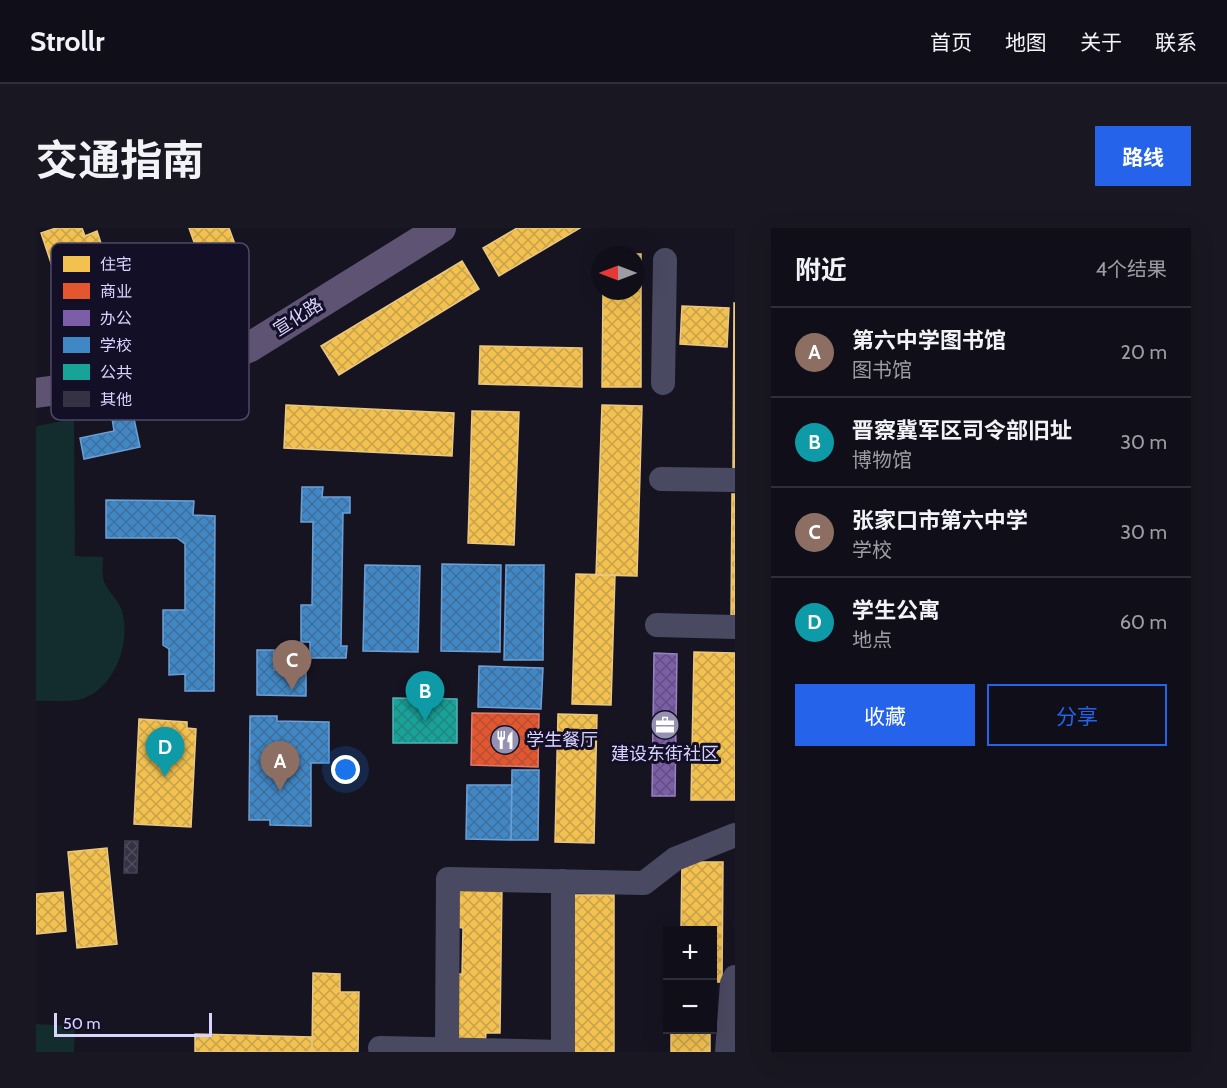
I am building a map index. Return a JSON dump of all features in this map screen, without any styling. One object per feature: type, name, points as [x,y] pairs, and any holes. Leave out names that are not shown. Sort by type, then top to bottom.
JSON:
[{"type":"main road","name":"宣化路","points":[[249,332],[413,228]]},
{"type":"main road","name":"宣化路","points":[[249,347],[441,228]]},
{"type":"main road","name":"宣化路","points":[[36,382],[51,379]]},
{"type":"main road","name":"宣化路","points":[[36,393],[51,391]]},
{"type":"street","points":[[663,382],[665,260]]},
{"type":"street","points":[[661,479],[735,480]]},
{"type":"street","points":[[657,625],[735,627]]},
{"type":"street","points":[[447,1049],[448,879],[644,884],[675,859],[735,835]]},
{"type":"street","points":[[380,1048],[563,1052],[563,881]]},
{"type":"street","points":[[726,1052],[732,983],[735,977]]},
{"type":"green space","points":[[74,420],[75,556],[103,557],[104,581],[122,611],[124,624],[122,650],[112,675],[94,693],[77,700],[36,701],[36,426]]},
{"type":"green space","points":[[36,1024],[75,1026],[74,1052],[36,1052]]},
{"type":"building: 住宅","points":[[56,228],[82,228],[85,236],[97,231],[101,243],[51,243],[51,263],[41,233]]},
{"type":"building: 住宅","points":[[189,228],[229,228],[235,243],[194,243]]},
{"type":"building: 住宅","points":[[517,228],[580,228],[499,276],[483,248]]},
{"type":"building: 住宅","points":[[462,261],[479,289],[339,375],[321,346]]},
{"type":"building: 住宅","points":[[603,300],[641,300],[641,387],[602,387]]},
{"type":"building: 住宅","points":[[734,303],[735,469],[733,469]]},
{"type":"building: 住宅","points":[[682,306],[729,308],[727,347],[680,344]]},
{"type":"building: 住宅","points":[[480,346],[582,348],[582,387],[479,384]]},
{"type":"building: 住宅","points":[[286,405],[454,413],[452,456],[284,448]]},
{"type":"building: 住宅","points":[[602,405],[642,406],[637,576],[596,575]]},
{"type":"building: 住宅","points":[[472,411],[519,412],[514,545],[468,543]]},
{"type":"building: 住宅","points":[[732,494],[735,494],[735,620],[731,620]]},
{"type":"building: 住宅","points":[[576,574],[615,575],[611,705],[572,704]]},
{"type":"building: 住宅","points":[[694,652],[735,653],[735,800],[691,800]]},
{"type":"building: 住宅","points":[[558,714],[597,715],[594,843],[555,842]]},
{"type":"building: 住宅","points":[[139,719],[187,722],[187,728],[196,729],[191,827],[134,824]]},
{"type":"building: 住宅","points":[[107,848],[117,944],[77,948],[68,852]]},
{"type":"building: 住宅","points":[[682,862],[723,862],[722,982],[717,982],[717,926],[681,926]]},
{"type":"building: 住宅","points":[[457,885],[502,885],[500,1033],[486,1033],[485,1045],[453,1045],[454,974],[462,974],[463,928],[457,927]]},
{"type":"building: 住宅","points":[[63,892],[66,931],[36,934],[36,894]]},
{"type":"building: 住宅","points":[[570,895],[614,895],[614,1052],[570,1052]]},
{"type":"building: 住宅","points":[[313,973],[340,974],[340,992],[359,992],[358,1052],[312,1052]]},
{"type":"building: 住宅","points":[[195,1034],[312,1037],[312,1052],[195,1052]]},
{"type":"building: 住宅","points":[[671,1034],[710,1034],[710,1052],[671,1052]]},
{"type":"building: 商业","name":"学生餐厅","points":[[472,713],[539,714],[538,767],[471,765]]},
{"type":"building: 办公","name":"建设东街社区","points":[[654,653],[677,654],[675,796],[652,796]]},
{"type":"building: 学校","points":[[112,420],[134,420],[140,447],[84,459],[80,438],[114,431]]},
{"type":"building: 学校","points":[[302,487],[323,487],[322,497],[350,497],[350,513],[343,513],[341,646],[347,646],[346,658],[310,658],[310,642],[301,642],[301,605],[312,605],[313,522],[301,522]]},
{"type":"building: 学校","points":[[106,500],[194,501],[193,515],[215,516],[214,691],[185,691],[185,674],[169,675],[169,649],[163,645],[163,610],[185,610],[185,544],[177,538],[106,538]]},
{"type":"building: 学校","points":[[442,564],[501,565],[500,652],[441,651]]},
{"type":"building: 学校","points":[[365,565],[420,566],[418,652],[363,651]]},
{"type":"building: 学校","points":[[506,565],[544,565],[543,660],[504,660]]},
{"type":"building: 学校","points":[[257,650],[274,650],[274,670],[306,670],[306,696],[257,695]]},
{"type":"building: 学校","points":[[479,666],[543,668],[541,709],[478,707]]},
{"type":"building: 学校","points":[[250,716],[277,716],[277,721],[329,722],[329,763],[311,763],[311,826],[270,825],[270,820],[249,820]]},
{"type":"building: 学校","points":[[512,770],[539,770],[538,840],[511,840]]},
{"type":"building: 学校","points":[[467,785],[512,785],[511,840],[466,839]]},
{"type":"building: 公共","points":[[393,698],[457,699],[457,743],[393,743]]},
{"type":"building: 其他","points":[[125,841],[138,841],[137,873],[124,873]]},
{"type":"place","name":"张家口市第六中学","points":[[292,690]]},
{"type":"place","name":"晋察冀军区司令部旧址","points":[[425,721]]},
{"type":"place","name":"建设东街社区","points":[[665,725]]},
{"type":"place","name":"学生餐厅","points":[[505,740]]},
{"type":"place","name":"学生公寓","points":[[165,777]]},
{"type":"place","name":"第六中学图书馆","points":[[280,791]]}]
